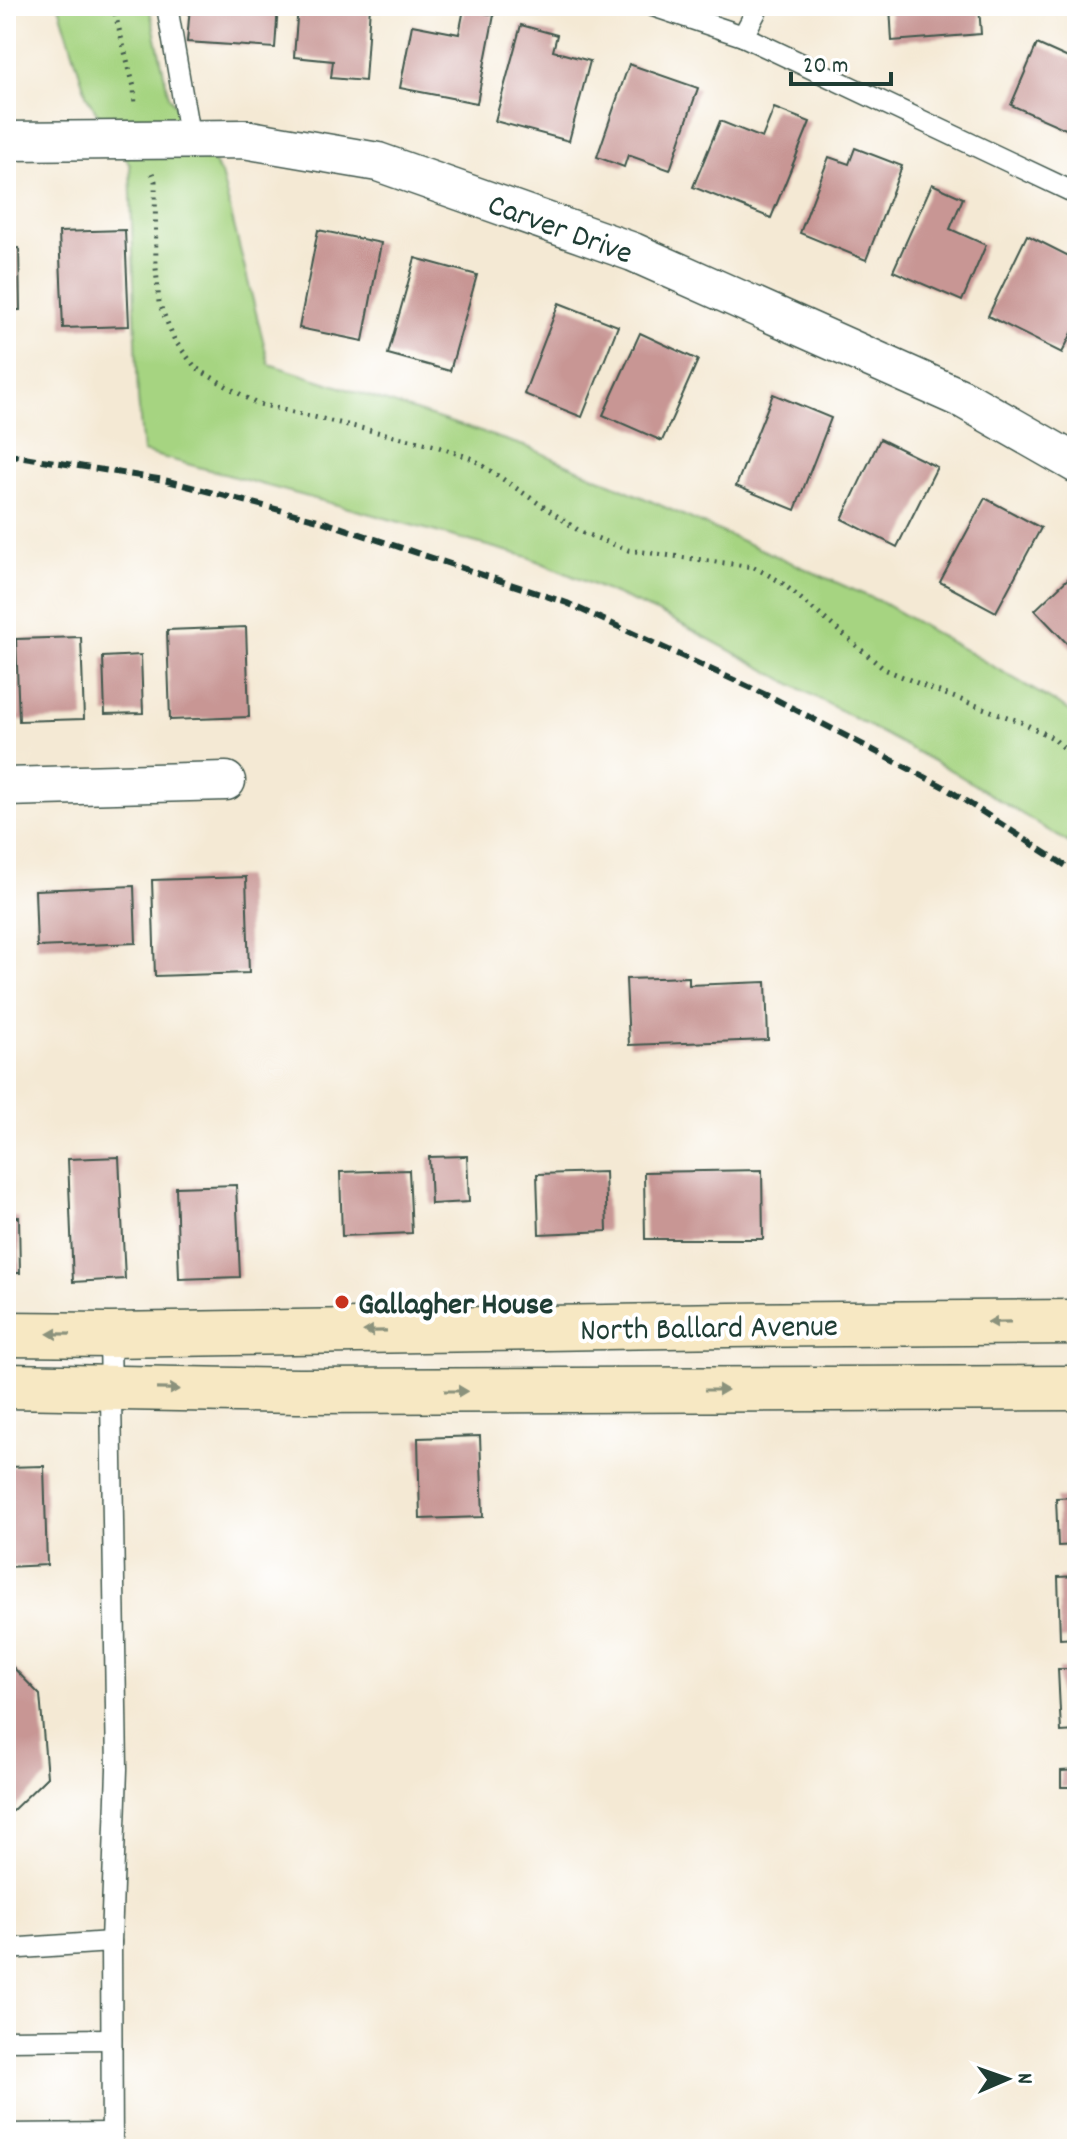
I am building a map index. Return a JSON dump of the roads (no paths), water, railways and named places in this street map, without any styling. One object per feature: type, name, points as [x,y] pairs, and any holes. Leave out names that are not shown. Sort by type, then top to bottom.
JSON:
[{"type":"main road","name":"North Ballard Avenue","points":[[6,1334],[1077,1322]]},
{"type":"main road","name":"North Ballard Avenue","points":[[6,1386],[481,1391],[1077,1388]]},
{"type":"street","name":"Carver Drive","points":[[6,141],[244,139],[378,162],[633,252],[965,400],[1077,464]]},
{"type":"street","points":[[6,787],[226,781]]},
{"type":"lane","points":[[167,6],[190,140]]},
{"type":"lane","points":[[653,6],[743,36],[1077,194]]},
{"type":"lane","points":[[743,36],[759,6]]},
{"type":"lane","points":[[6,2134],[112,2141],[111,1942],[117,1769],[110,1335]]},
{"type":"lane","points":[[6,1949],[111,1942]]},
{"type":"lane","points":[[6,2040],[111,2039]]},
{"type":"railway","points":[[6,454],[164,480],[318,520],[567,603],[775,699],[944,787],[1077,873]]},
{"type":"place","name":"Gallagher House","points":[[342,1302]]}]
